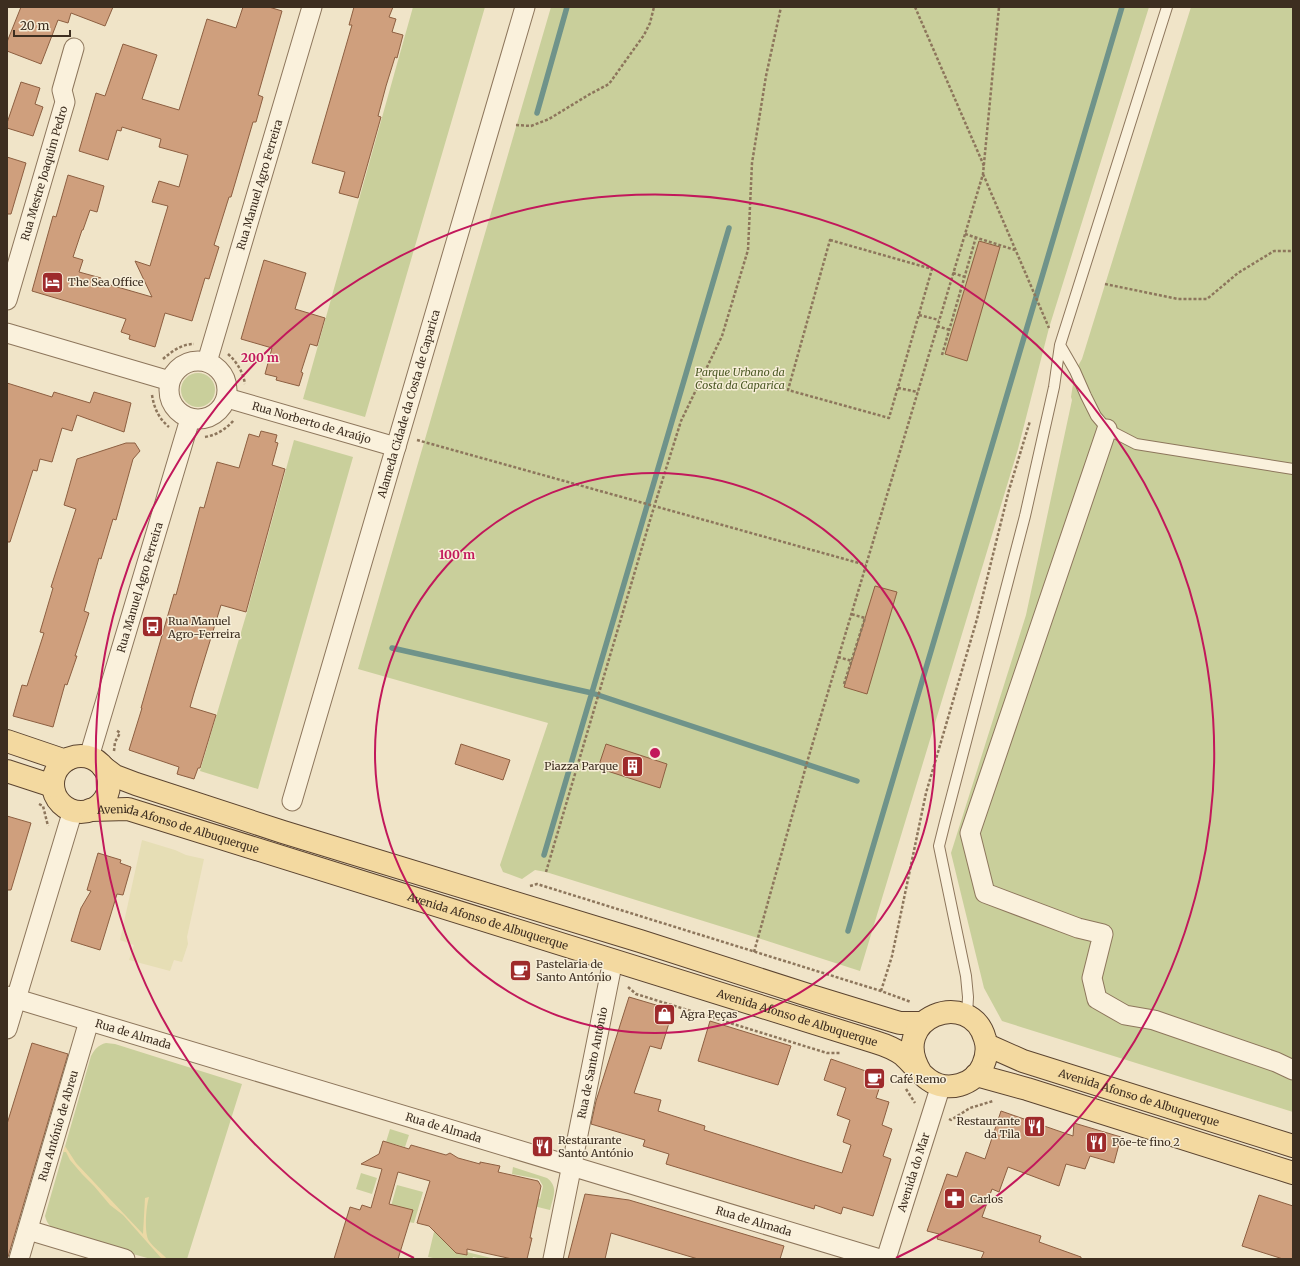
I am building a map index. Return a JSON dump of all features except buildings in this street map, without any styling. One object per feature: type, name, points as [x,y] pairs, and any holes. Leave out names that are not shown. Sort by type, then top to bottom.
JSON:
[{"type":"main road","points":[[7,741],[63,760],[68,759]]},
{"type":"main road","points":[[75,756],[104,757],[109,783],[108,792],[104,800],[97,806],[81,810],[65,807],[55,794],[53,786],[56,770],[61,764],[75,756]]},
{"type":"main road","points":[[104,757],[115,776],[283,832],[640,941],[900,1023],[922,1023]]},
{"type":"main road","points":[[7,771],[53,786]]},
{"type":"main road","name":"Avenida Afonso de Albuquerque","points":[[81,810],[128,809],[875,1042],[902,1055],[913,1080],[930,1081],[941,1085]]},
{"type":"main road","points":[[913,1080],[915,1063],[912,1052],[916,1032],[922,1023],[932,1016],[944,1012],[956,1012],[967,1016],[977,1023],[984,1033],[987,1045],[987,1056],[983,1066],[976,1075],[966,1083],[953,1086],[941,1085]]},
{"type":"main road","name":"Avenida Afonso de Albuquerque","points":[[987,1045],[1023,1061],[1293,1146]]},
{"type":"main road","points":[[976,1075],[1015,1085],[1293,1173]]},
{"type":"street","name":"Rua Manuel Agro Ferreira","points":[[209,354],[312,7]]},
{"type":"street","name":"Alameda Cidade da Costa de Caparica","points":[[292,801],[525,7]]},
{"type":"street","name":"Rua Mestre Joaquim Pedro","points":[[7,300],[65,102],[62,90],[74,48]]},
{"type":"street","points":[[7,333],[162,379],[175,372],[186,363],[209,354],[214,365],[224,375],[228,388],[235,400],[221,408],[210,417],[203,419],[190,419],[183,416],[173,405],[169,392],[162,379]]},
{"type":"street","name":"Rua Norberto de Araújo","points":[[235,400],[398,441]]},
{"type":"street","name":"Rua Manuel Agro Ferreira","points":[[104,757],[190,419]]},
{"type":"street","points":[[1107,429],[970,833],[984,893],[1078,928],[1103,934],[1092,978],[1097,999],[1125,1015],[1154,1020],[1276,1062],[1293,1070]]},
{"type":"street","points":[[7,1029],[11,997],[81,810]]},
{"type":"street","name":"Rua de Santo António","points":[[553,1259],[613,960]]},
{"type":"street","name":"Rua de Almada","points":[[11,997],[880,1259]]},
{"type":"street","name":"Rua António de Abreu","points":[[19,1259],[89,1021]]},
{"type":"street","name":"Avenida do Mar","points":[[886,1259],[941,1085]]},
{"type":"street","points":[[28,1230],[125,1259]]},
{"type":"lane","points":[[967,1016],[968,996],[966,976],[939,846],[1025,516],[1054,387],[1060,345],[1167,7]]},
{"type":"lane","points":[[1060,345],[1075,370],[1096,416],[1107,429],[1136,444],[1293,469]]},
{"type":"path","points":[[516,125],[531,126],[549,119],[609,84],[644,35],[650,23],[654,7]]},
{"type":"path","points":[[546,872],[654,507],[681,421],[722,336],[748,250],[752,163],[766,76],[780,7]]},
{"type":"path","points":[[915,7],[984,168]]},
{"type":"path","points":[[754,952],[808,758],[983,174],[999,7]]},
{"type":"path","points":[[983,174],[1049,328]]},
{"type":"path","points":[[965,234],[1016,250]]},
{"type":"path","points":[[942,355],[976,238]]},
{"type":"path","points":[[830,240],[932,269],[918,315],[889,418],[788,390],[830,240]]},
{"type":"path","points":[[1105,284],[1178,299],[1207,299],[1238,273],[1274,251],[1293,251]]},
{"type":"path","points":[[953,273],[965,277]]},
{"type":"path","points":[[918,315],[939,320]]},
{"type":"path","points":[[937,326],[950,330]]},
{"type":"path","points":[[172,429],[165,424],[158,414],[153,404],[151,393],[162,379],[161,361],[169,353],[179,347],[201,343],[209,354],[223,350],[232,357],[239,366],[243,376],[245,388],[235,400],[235,419],[218,433],[201,437]]},
{"type":"path","points":[[898,388],[918,392]]},
{"type":"path","points":[[881,991],[892,956],[926,794],[977,619],[1009,490],[1032,415]]},
{"type":"path","points":[[398,441],[626,499],[866,565]]},
{"type":"path","points":[[844,684],[865,618],[851,614]]},
{"type":"path","points":[[838,657],[852,661]]},
{"type":"path","points":[[114,728],[120,733],[104,757],[114,728]]},
{"type":"path","points":[[37,803],[43,806],[49,832]]},
{"type":"path","points":[[525,889],[537,884],[881,991],[913,1003]]},
{"type":"path","points":[[636,994],[827,1053],[847,1054]]},
{"type":"path","points":[[913,1080],[916,1105]]},
{"type":"shaded area","points":[[142,840],[186,855],[204,859],[187,937],[188,944],[182,962],[174,960],[170,971],[129,960],[134,945],[120,940]]},
{"type":"green space","points":[[413,7],[485,7],[365,417],[303,399]]},
{"type":"green space","name":"Parque Urbano da Costa da Caparica","points":[[551,7],[1149,7],[1049,328],[1018,449],[860,971],[546,872],[535,870],[522,879],[503,872],[500,865],[548,723],[358,669]]},
{"type":"green space","points":[[1191,7],[1293,7],[1293,1112],[1002,1021],[984,988],[951,853],[1026,615],[1072,400],[1071,397],[1075,371],[1082,359]]},
{"type":"green space","points":[[198,373],[210,378],[215,390],[210,402],[198,407],[186,402],[181,390],[186,378]]},
{"type":"green space","points":[[294,440],[353,457],[258,789],[200,771],[247,612]]},
{"type":"green space","points":[[106,1043],[115,1044],[242,1084],[187,1259],[151,1259],[60,1234],[47,1222],[45,1216],[91,1056],[97,1048]]},
{"type":"green space","points":[[390,1129],[409,1135],[405,1147],[386,1142]]},
{"type":"green space","points":[[513,1167],[547,1178],[551,1181],[554,1189],[554,1197],[550,1210],[513,1201],[517,1194],[540,1199],[543,1186],[539,1179],[512,1174]]},
{"type":"green space","points":[[361,1173],[377,1178],[372,1194],[356,1189]]},
{"type":"green space","points":[[397,1185],[423,1192],[414,1223],[409,1222],[391,1206]]},
{"type":"green space","points":[[434,1232],[461,1241],[459,1253],[466,1255],[467,1252],[495,1259],[473,1257],[472,1259],[438,1259],[428,1257]]},
{"type":"sand","points":[[65,1146],[76,1163],[143,1234],[145,1198],[149,1197],[146,1220],[147,1237],[151,1244],[167,1259],[162,1259],[123,1215],[110,1205],[82,1174],[70,1160],[66,1152],[63,1152]]},
{"type":"waterway","points":[[537,113],[567,7]]},
{"type":"waterway","points":[[848,931],[1122,7]]},
{"type":"waterway","points":[[544,855],[729,228]]},
{"type":"waterway","points":[[392,648],[592,693],[857,781]]},
{"type":"place","name":"The Sea Office","points":[[52,282]]},
{"type":"place","name":"Rua Manuel Agro-Ferreira","points":[[152,627]]},
{"type":"place","name":"Piazza Parque","points":[[633,766]]},
{"type":"place","name":"Pastelaria de Santo António","points":[[521,970]]},
{"type":"place","name":"Agra Peças","points":[[664,1014]]},
{"type":"place","name":"Café Remo","points":[[874,1079]]},
{"type":"place","name":"Restaurante da Tila","points":[[1035,1127]]},
{"type":"place","name":"Põe-te fino 2","points":[[1096,1142]]},
{"type":"place","name":"Restaurante Santo António","points":[[542,1146]]},
{"type":"place","name":"Carlos","points":[[954,1199]]}]
